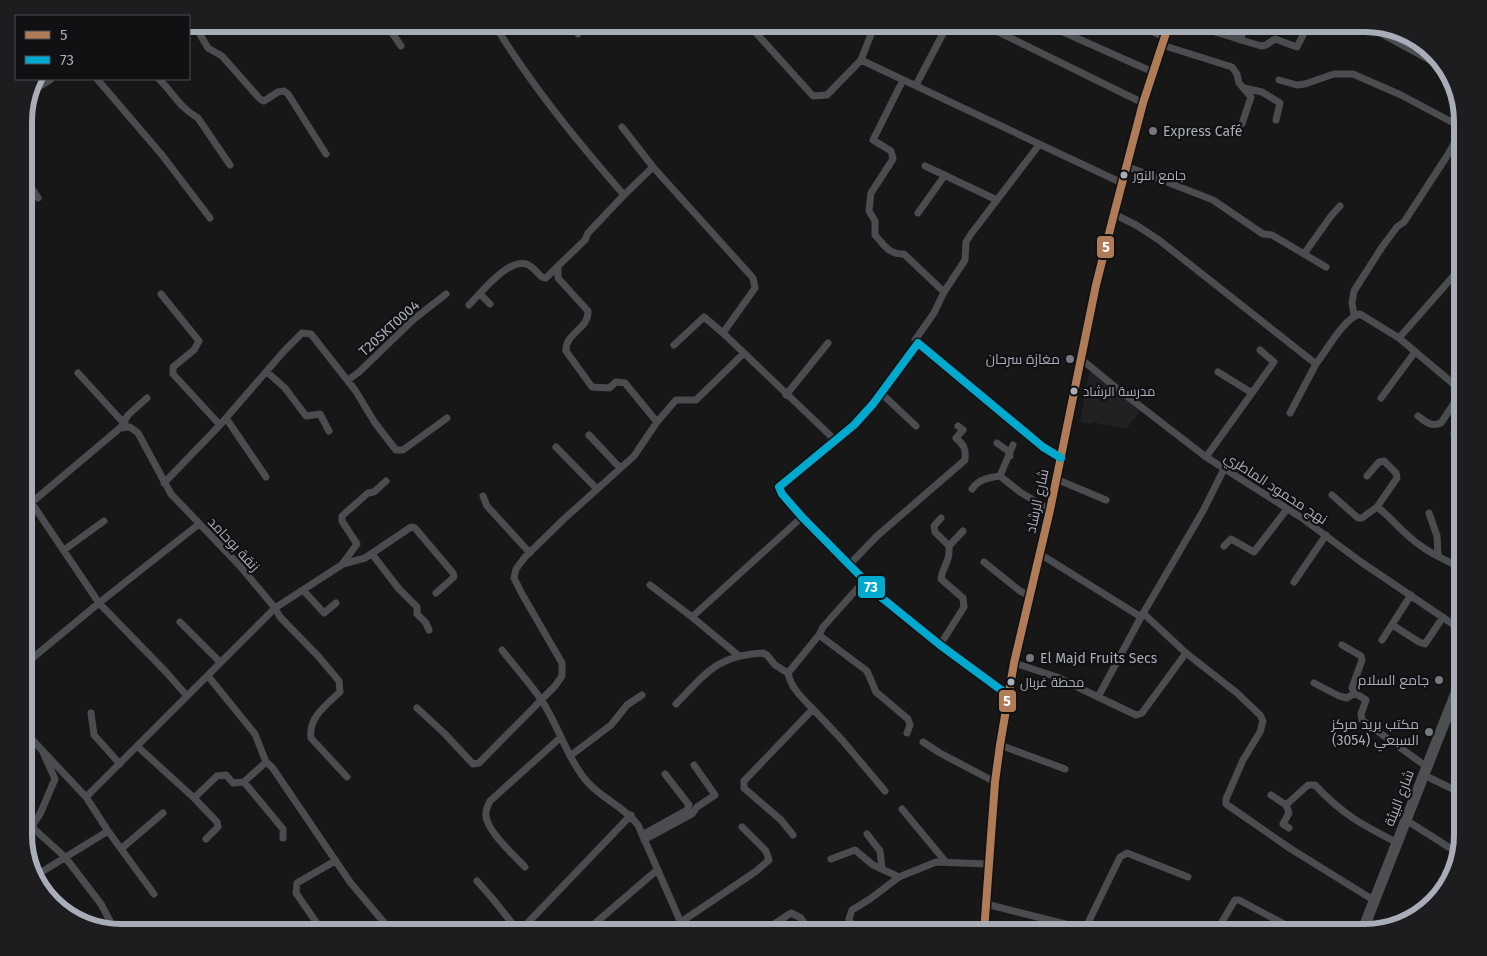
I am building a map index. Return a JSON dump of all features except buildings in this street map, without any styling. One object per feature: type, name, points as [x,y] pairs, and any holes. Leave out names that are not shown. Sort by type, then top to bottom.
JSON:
[{"type":"main road","name":"شارع البيئة","points":[[1372,923],[1454,700]]},
{"type":"main road","name":"شارع البيئة","points":[[1428,772],[1454,714]]},
{"type":"main road","name":"شارع البيئة","points":[[1365,924],[1390,871],[1398,843],[1409,822]]},
{"type":"street","points":[[199,32],[208,48],[222,56],[260,99],[264,100],[281,90],[288,94],[326,154]]},
{"type":"street","points":[[391,32],[401,46]]},
{"type":"street","points":[[499,32],[554,112],[578,143],[624,195]]},
{"type":"street","points":[[755,32],[813,96],[827,95],[861,60],[872,32]]},
{"type":"street","points":[[916,85],[944,32]]},
{"type":"street","points":[[998,32],[1143,103]]},
{"type":"street","points":[[1063,32],[1153,72]]},
{"type":"street","points":[[1149,32],[1163,41],[1232,67],[1243,88],[1251,97],[1242,124]]},
{"type":"street","name":"شارع الرشاد","points":[[985,924],[995,782],[1014,663],[1050,510],[1081,359],[1114,214],[1143,103],[1166,32]]},
{"type":"street","points":[[1214,32],[1261,46],[1276,39],[1297,46],[1303,35]]},
{"type":"street","points":[[1240,40],[1243,32]]},
{"type":"street","points":[[1383,35],[1428,59]]},
{"type":"street","points":[[861,60],[1122,183]]},
{"type":"street","points":[[1279,80],[1297,85],[1334,74],[1353,74],[1454,121]]},
{"type":"street","points":[[98,80],[162,155],[210,218]]},
{"type":"street","points":[[161,80],[183,108],[189,114],[198,118],[230,165]]},
{"type":"street","points":[[903,80],[873,140],[891,151],[894,159],[870,194],[869,211],[876,221],[875,235],[895,254],[904,254],[944,292]]},
{"type":"street","points":[[1243,88],[1262,92],[1280,103],[1276,120]]},
{"type":"street","points":[[622,127],[653,167],[753,278],[755,288],[723,334]]},
{"type":"street","points":[[1354,315],[1353,297],[1359,282],[1397,227],[1404,222],[1447,156],[1454,142]]},
{"type":"street","points":[[1039,145],[966,242],[965,260],[944,292],[934,313],[915,340],[1043,447],[1061,458]]},
{"type":"street","points":[[924,166],[997,200]]},
{"type":"street","points":[[1126,166],[1212,200],[1263,234],[1272,235],[1326,267]]},
{"type":"street","points":[[469,305],[491,281],[513,266],[527,264],[542,277],[546,278],[585,240],[588,233],[653,167]]},
{"type":"street","points":[[918,213],[945,175]]},
{"type":"street","points":[[33,190],[38,198]]},
{"type":"street","points":[[1304,254],[1340,206]]},
{"type":"street","points":[[1114,214],[1159,240],[1316,364]]},
{"type":"street","points":[[558,266],[558,278],[588,314],[587,322],[569,339],[566,351],[592,387],[609,388],[616,382],[625,383],[657,422]]},
{"type":"street","points":[[1399,338],[1454,275]]},
{"type":"street","points":[[161,294],[199,341],[194,350],[173,367],[173,374],[220,425]]},
{"type":"street","name":"T20SKT0004","points":[[348,380],[359,372],[414,319],[446,294]]},
{"type":"street","points":[[480,294],[490,304]]},
{"type":"street","points":[[1290,413],[1316,364],[1354,315],[1360,314],[1399,338],[1454,384]]},
{"type":"street","points":[[674,345],[704,317],[836,442]]},
{"type":"street","points":[[164,483],[220,425],[302,333],[312,334],[348,380],[375,423],[396,450],[403,450],[447,418]]},
{"type":"street","points":[[786,395],[828,343]]},
{"type":"street","points":[[918,343],[881,393],[854,425],[836,442],[779,487],[782,494],[802,517],[882,598],[1008,695]]},
{"type":"street","points":[[1206,457],[1274,362],[1260,350]]},
{"type":"street","points":[[1381,398],[1415,352]]},
{"type":"street","points":[[418,708],[465,757],[476,765],[542,700],[562,676],[562,663],[514,578],[516,569],[596,488],[634,456],[657,422],[676,400],[696,400],[744,353]]},
{"type":"street","name":"نهج محمود الماطري","points":[[1081,359],[1127,397],[1206,457],[1288,509],[1361,562],[1454,625]]},
{"type":"street","points":[[267,372],[285,388],[306,416],[320,414],[330,431]]},
{"type":"street","points":[[1218,372],[1252,393]]},
{"type":"street","name":"زنقة بوحامد","points":[[78,373],[120,418],[138,433],[171,494],[239,565],[275,608],[280,617],[318,656],[339,681],[340,692],[318,712],[310,732],[311,738],[347,777]]},
{"type":"street","points":[[881,393],[916,426]]},
{"type":"street","points":[[33,500],[126,423],[147,398]]},
{"type":"street","points":[[1418,416],[1435,426],[1441,423],[1454,404]]},
{"type":"street","points":[[226,418],[266,478]]},
{"type":"street","points":[[849,565],[877,536],[965,460],[964,445],[956,438],[962,430],[958,426]]},
{"type":"street","points":[[589,435],[620,468]]},
{"type":"street","points":[[997,443],[1008,451],[1010,456]]},
{"type":"street","points":[[1000,476],[1013,445]]},
{"type":"street","points":[[556,446],[596,488]]},
{"type":"street","points":[[1332,495],[1358,518],[1362,518],[1377,507],[1397,478],[1396,473],[1384,461],[1379,462],[1367,476]]},
{"type":"street","points":[[1098,697],[1142,615],[1203,511],[1224,469]]},
{"type":"street","points":[[972,489],[984,479],[1000,476],[1020,492],[1050,510]]},
{"type":"street","points":[[1056,479],[1106,500]]},
{"type":"street","points":[[343,564],[357,544],[342,521],[342,516],[368,493],[374,492],[386,481]]},
{"type":"street","points":[[483,496],[487,506],[530,553]]},
{"type":"street","points":[[33,505],[99,603],[187,696]]},
{"type":"street","points":[[1377,507],[1386,513],[1410,538],[1454,564]]},
{"type":"street","points":[[1224,546],[1231,539],[1254,552],[1288,509]]},
{"type":"street","points":[[1430,513],[1437,536],[1438,555]]},
{"type":"street","points":[[692,617],[802,517]]},
{"type":"street","points":[[940,644],[964,607],[963,598],[941,579],[950,558],[949,546],[935,532],[934,526],[941,518]]},
{"type":"street","points":[[64,550],[104,521]]},
{"type":"street","points":[[33,658],[199,524]]},
{"type":"street","points":[[86,797],[275,608],[343,564],[372,554],[411,527],[415,528],[453,573],[454,577],[436,593]]},
{"type":"street","points":[[949,546],[963,531]]},
{"type":"street","points":[[1294,582],[1326,535]]},
{"type":"street","points":[[372,554],[399,590],[417,607],[417,614],[426,623],[429,630]]},
{"type":"street","points":[[1040,554],[1142,615],[1237,693],[1260,715],[1263,721],[1260,732],[1244,760],[1226,799],[1226,804],[1291,848],[1375,900]]},
{"type":"street","points":[[984,562],[1020,591],[1030,596]]},
{"type":"street","points":[[788,672],[819,635],[823,627],[864,581]]},
{"type":"street","points":[[650,585],[739,656]]},
{"type":"street","points":[[303,590],[324,613],[336,604]]},
{"type":"street","points":[[1382,640],[1410,595]]},
{"type":"street","points":[[1393,623],[1394,626],[1425,644],[1443,617]]},
{"type":"street","points":[[180,622],[220,662]]},
{"type":"street","points":[[819,635],[867,671],[876,692],[908,719],[910,726],[907,733]]},
{"type":"street","points":[[1342,646],[1361,656],[1362,660],[1352,688],[1355,693],[1366,700],[1361,714],[1362,720],[1428,772],[1454,788]]},
{"type":"street","points":[[502,650],[542,700],[570,756],[584,778],[597,792],[621,807],[631,816],[643,837],[681,922],[755,872],[769,860],[766,851],[742,828]]},
{"type":"street","points":[[676,704],[712,668],[728,658],[763,653],[775,665],[788,672],[791,684],[885,791]]},
{"type":"street","points":[[1014,663],[1057,677],[1136,715],[1142,713],[1186,653]]},
{"type":"street","points":[[208,676],[255,734],[266,762],[272,767],[321,837],[335,861],[385,924]]},
{"type":"street","points":[[1314,683],[1347,698],[1355,693]]},
{"type":"street","points":[[570,756],[612,724],[627,705],[642,695]]},
{"type":"street","points":[[794,835],[781,820],[744,788],[744,781],[813,709]]},
{"type":"street","points":[[92,713],[94,735],[120,764]]},
{"type":"street","points":[[525,867],[502,843],[490,826],[486,814],[487,808],[490,801],[561,737]]},
{"type":"street","points":[[33,740],[86,797],[108,831],[154,894]]},
{"type":"street","points":[[923,742],[940,754],[995,782]]},
{"type":"street","points":[[1000,745],[1065,769]]},
{"type":"street","points":[[137,746],[194,798],[217,822],[218,827],[206,839]]},
{"type":"street","points":[[42,750],[55,779],[33,828],[65,858],[101,904],[111,923]]},
{"type":"street","points":[[194,798],[217,776],[226,775],[233,783],[244,782],[266,762]]},
{"type":"street","points":[[643,837],[692,814],[698,807],[715,795],[694,765]]},
{"type":"street","points":[[643,837],[687,810],[689,805],[665,774]]},
{"type":"street","points":[[244,782],[283,829],[283,838]]},
{"type":"street","points":[[1286,806],[1308,785],[1315,785],[1343,812],[1359,824],[1398,843]]},
{"type":"street","points":[[1272,795],[1286,806],[1289,813],[1284,824],[1289,828]]},
{"type":"street","points":[[902,809],[946,861]]},
{"type":"street","points":[[121,849],[163,813]]},
{"type":"street","points":[[527,924],[631,816]]},
{"type":"street","points":[[1409,822],[1453,850]]},
{"type":"street","points":[[41,873],[108,831]]},
{"type":"street","points":[[867,834],[880,850],[882,868]]},
{"type":"street","points":[[831,859],[855,850],[873,865],[899,877]]},
{"type":"street","points":[[1087,924],[1120,857],[1127,853],[1188,877]]},
{"type":"street","points":[[318,924],[296,892],[297,883],[335,861]]},
{"type":"street","points":[[851,924],[849,919],[852,910],[899,877],[928,864],[946,861],[988,864]]},
{"type":"street","points":[[593,924],[657,870]]},
{"type":"street","points":[[477,881],[513,924]]},
{"type":"street","points":[[1221,924],[1235,900],[1239,900],[1284,924]]},
{"type":"street","points":[[986,904],[1059,924]]},
{"type":"street","points":[[774,924],[791,913],[801,918],[804,924]]},
{"type":"shaded area","points":[[1093,372],[1141,410],[1126,429],[1092,422],[1092,424],[1080,422],[1089,373]]},
{"type":"transit line","name":"5","points":[[985,924],[995,782],[1014,663],[1050,510],[1096,285],[1143,103],[1166,32]]},
{"type":"transit line","name":"73","points":[[1008,695],[940,645],[882,598],[802,517],[782,494],[779,487],[854,425],[873,404],[918,343],[1043,447],[1061,458]]},
{"type":"place","name":"Express Café","points":[[1153,131]]},
{"type":"place","name":"جامع النور","points":[[1124,175]]},
{"type":"place","name":"مغازة سرحان","points":[[1070,359]]},
{"type":"place","name":"مدرسة الرشاد","points":[[1074,391]]},
{"type":"place","name":"El Majd Fruits Secs","points":[[1030,658]]},
{"type":"place","name":"جامع السلام","points":[[1439,680]]},
{"type":"place","name":"محطة غربال","points":[[1011,682]]},
{"type":"place","name":"مكتب بريد مركز السبعي (3054)","points":[[1429,732]]}]
